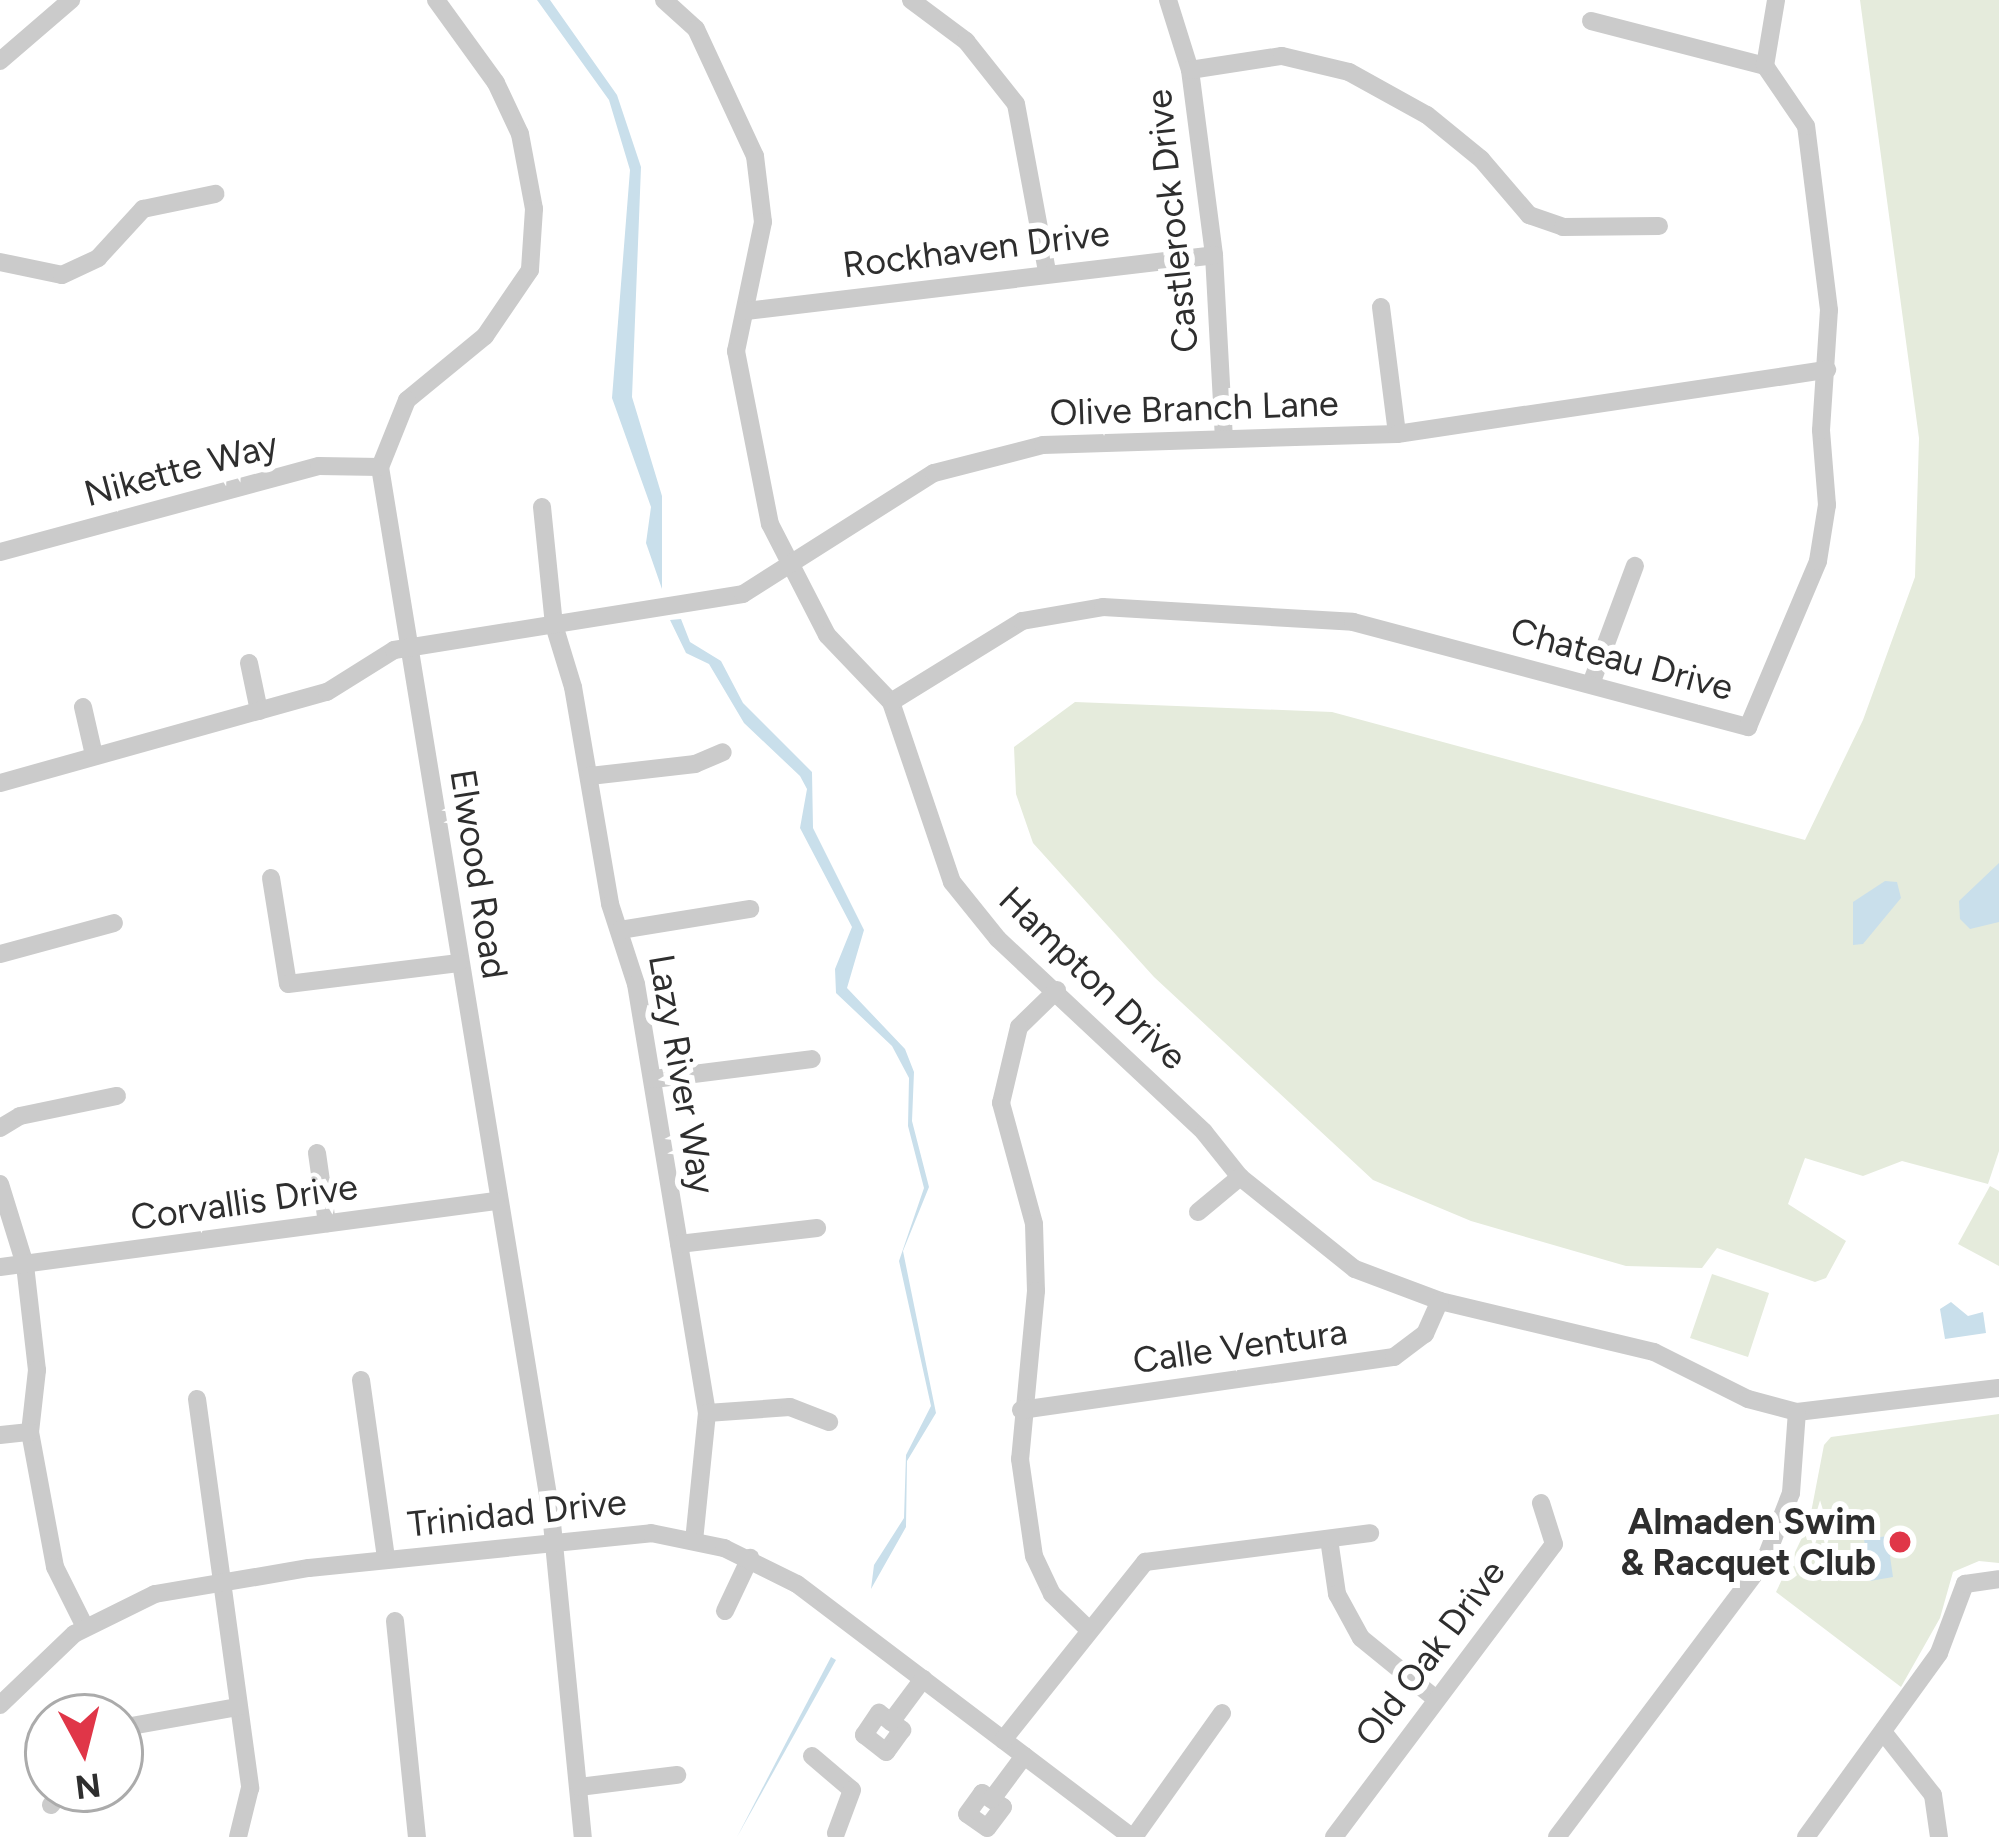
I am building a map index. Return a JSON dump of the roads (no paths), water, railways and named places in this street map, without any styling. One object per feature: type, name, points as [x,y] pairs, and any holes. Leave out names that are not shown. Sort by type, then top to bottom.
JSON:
[{"type":"street","points":[[0,61],[71,0]]},
{"type":"street","points":[[380,467],[407,400],[485,336],[530,270],[534,209],[520,134],[496,83],[436,0]]},
{"type":"street","name":"Hampton Drive","points":[[664,0],[696,29],[755,156],[763,222],[736,351],[770,524],[788,570],[826,635],[891,703],[952,882],[998,939],[1058,990],[1240,1177],[1355,1269],[1440,1301],[1654,1352],[1748,1400],[1797,1412],[1999,1388]]},
{"type":"street","points":[[910,0],[966,41],[1016,104],[1047,272]]},
{"type":"street","name":"Castlerock Drive","points":[[1168,0],[1190,70],[1214,255],[1224,437]]},
{"type":"street","points":[[1591,21],[1765,66],[1776,0]]},
{"type":"street","points":[[1190,70],[1282,56],[1349,72],[1426,116],[1481,159],[1529,215],[1563,227],[1659,226]]},
{"type":"street","name":"Chateau Drive","points":[[891,703],[1022,621],[1103,607],[1354,622],[1748,727],[1818,561],[1827,505],[1828,310],[1806,126],[1765,66]]},
{"type":"street","points":[[0,262],[62,275],[98,258],[143,209],[215,194]]},
{"type":"street","name":"Rockhaven Drive","points":[[746,311],[1214,255]]},
{"type":"street","points":[[1382,307],[1397,434]]},
{"type":"street","name":"Olive Branch Lane","points":[[0,782],[327,692],[372,657],[411,647],[718,601],[788,570],[934,473],[1043,445],[1397,434],[1827,370]]},
{"type":"street","name":"Nikette Way","points":[[0,551],[319,466],[380,467]]},
{"type":"street","name":"Elwood Road","points":[[380,467],[553,1539],[583,1837]]},
{"type":"street","name":"Lazy River Way","points":[[542,507],[554,626],[654,1079],[707,1413],[694,1540]]},
{"type":"street","points":[[1591,684],[1635,566]]},
{"type":"street","points":[[249,663],[259,711]]},
{"type":"street","points":[[83,706],[94,755]]},
{"type":"street","points":[[590,776],[695,764],[723,752]]},
{"type":"street","points":[[271,878],[288,984],[459,963]]},
{"type":"street","points":[[620,930],[750,909]]},
{"type":"street","points":[[0,954],[115,923]]},
{"type":"street","points":[[1058,990],[1019,1027],[1001,1103],[1034,1224],[1036,1291],[1021,1410],[1034,1556],[1052,1594],[1086,1628]]},
{"type":"street","points":[[654,1079],[812,1059]]},
{"type":"street","points":[[0,1128],[20,1116],[117,1096]]},
{"type":"street","points":[[317,1153],[327,1223]]},
{"type":"street","points":[[1198,1212],[1240,1177]]},
{"type":"street","points":[[0,1184],[25,1265],[37,1370],[30,1432],[55,1567],[85,1627]]},
{"type":"street","name":"Corvallis Drive","points":[[0,1267],[496,1201]]},
{"type":"street","points":[[679,1244],[817,1228]]},
{"type":"street","name":"Calle Ventura","points":[[1021,1410],[1394,1357],[1425,1334],[1440,1301]]},
{"type":"street","points":[[361,1380],[386,1559]]},
{"type":"street","points":[[196,1400],[250,1788],[238,1837]]},
{"type":"street","points":[[707,1413],[790,1407],[829,1422]]},
{"type":"street","points":[[1557,1837],[1765,1560],[1791,1493],[1797,1412]]},
{"type":"street","points":[[0,1435],[30,1432]]},
{"type":"street","name":"Old Oak Drive","points":[[1334,1837],[1553,1544],[1541,1503]]},
{"type":"street","name":"Trinidad Drive","points":[[0,1705],[85,1627],[155,1594],[223,1579],[553,1539],[651,1533],[694,1540],[750,1558],[923,1679],[1133,1837]]},
{"type":"street","points":[[1004,1740],[1086,1628],[1145,1562],[1370,1533]]},
{"type":"street","points":[[1329,1539],[1337,1594],[1361,1638],[1436,1699]]},
{"type":"street","points":[[725,1611],[750,1558]]},
{"type":"street","points":[[1806,1837],[1939,1653],[1965,1584],[1999,1579]]},
{"type":"street","points":[[395,1621],[417,1837]]},
{"type":"street","points":[[891,1722],[923,1679]]},
{"type":"street","points":[[144,1724],[238,1707]]},
{"type":"street","points":[[1133,1837],[1222,1713]]},
{"type":"street","points":[[1884,1733],[1933,1795],[1939,1837]]},
{"type":"street","points":[[812,1756],[852,1790],[838,1835]]},
{"type":"street","points":[[992,1799],[1024,1756]]},
{"type":"street","points":[[579,1786],[677,1775]]},
{"type":"water","points":[[537,0],[550,0],[617,95],[641,167],[632,397],[662,496],[662,589],[646,543],[651,507],[612,398],[630,170],[609,100]]},
{"type":"water","points":[[681,619],[690,642],[721,661],[743,703],[812,772],[813,828],[864,930],[847,988],[905,1049],[914,1072],[912,1121],[929,1187],[903,1251],[936,1413],[907,1461],[906,1527],[871,1589],[874,1565],[904,1518],[906,1455],[931,1406],[899,1261],[924,1188],[908,1126],[909,1078],[892,1046],[836,993],[835,969],[852,927],[800,828],[807,789],[800,776],[744,723],[709,664],[686,653],[670,620]]},
{"type":"water","points":[[1999,863],[1999,922],[1970,929],[1960,919],[1959,901]]},
{"type":"water","points":[[1885,881],[1897,882],[1901,898],[1863,944],[1853,945],[1853,902]]},
{"type":"water","points":[[1951,1302],[1968,1316],[1983,1312],[1986,1333],[1945,1339],[1940,1309]]},
{"type":"water","points":[[1905,1534],[1908,1553],[1890,1556],[1893,1577],[1870,1581],[1864,1539]]},
{"type":"water","points":[[831,1657],[836,1660],[737,1837],[790,1735]]},
{"type":"place","name":"Almaden Swim & Racquet Club","points":[[1900,1542]]}]
